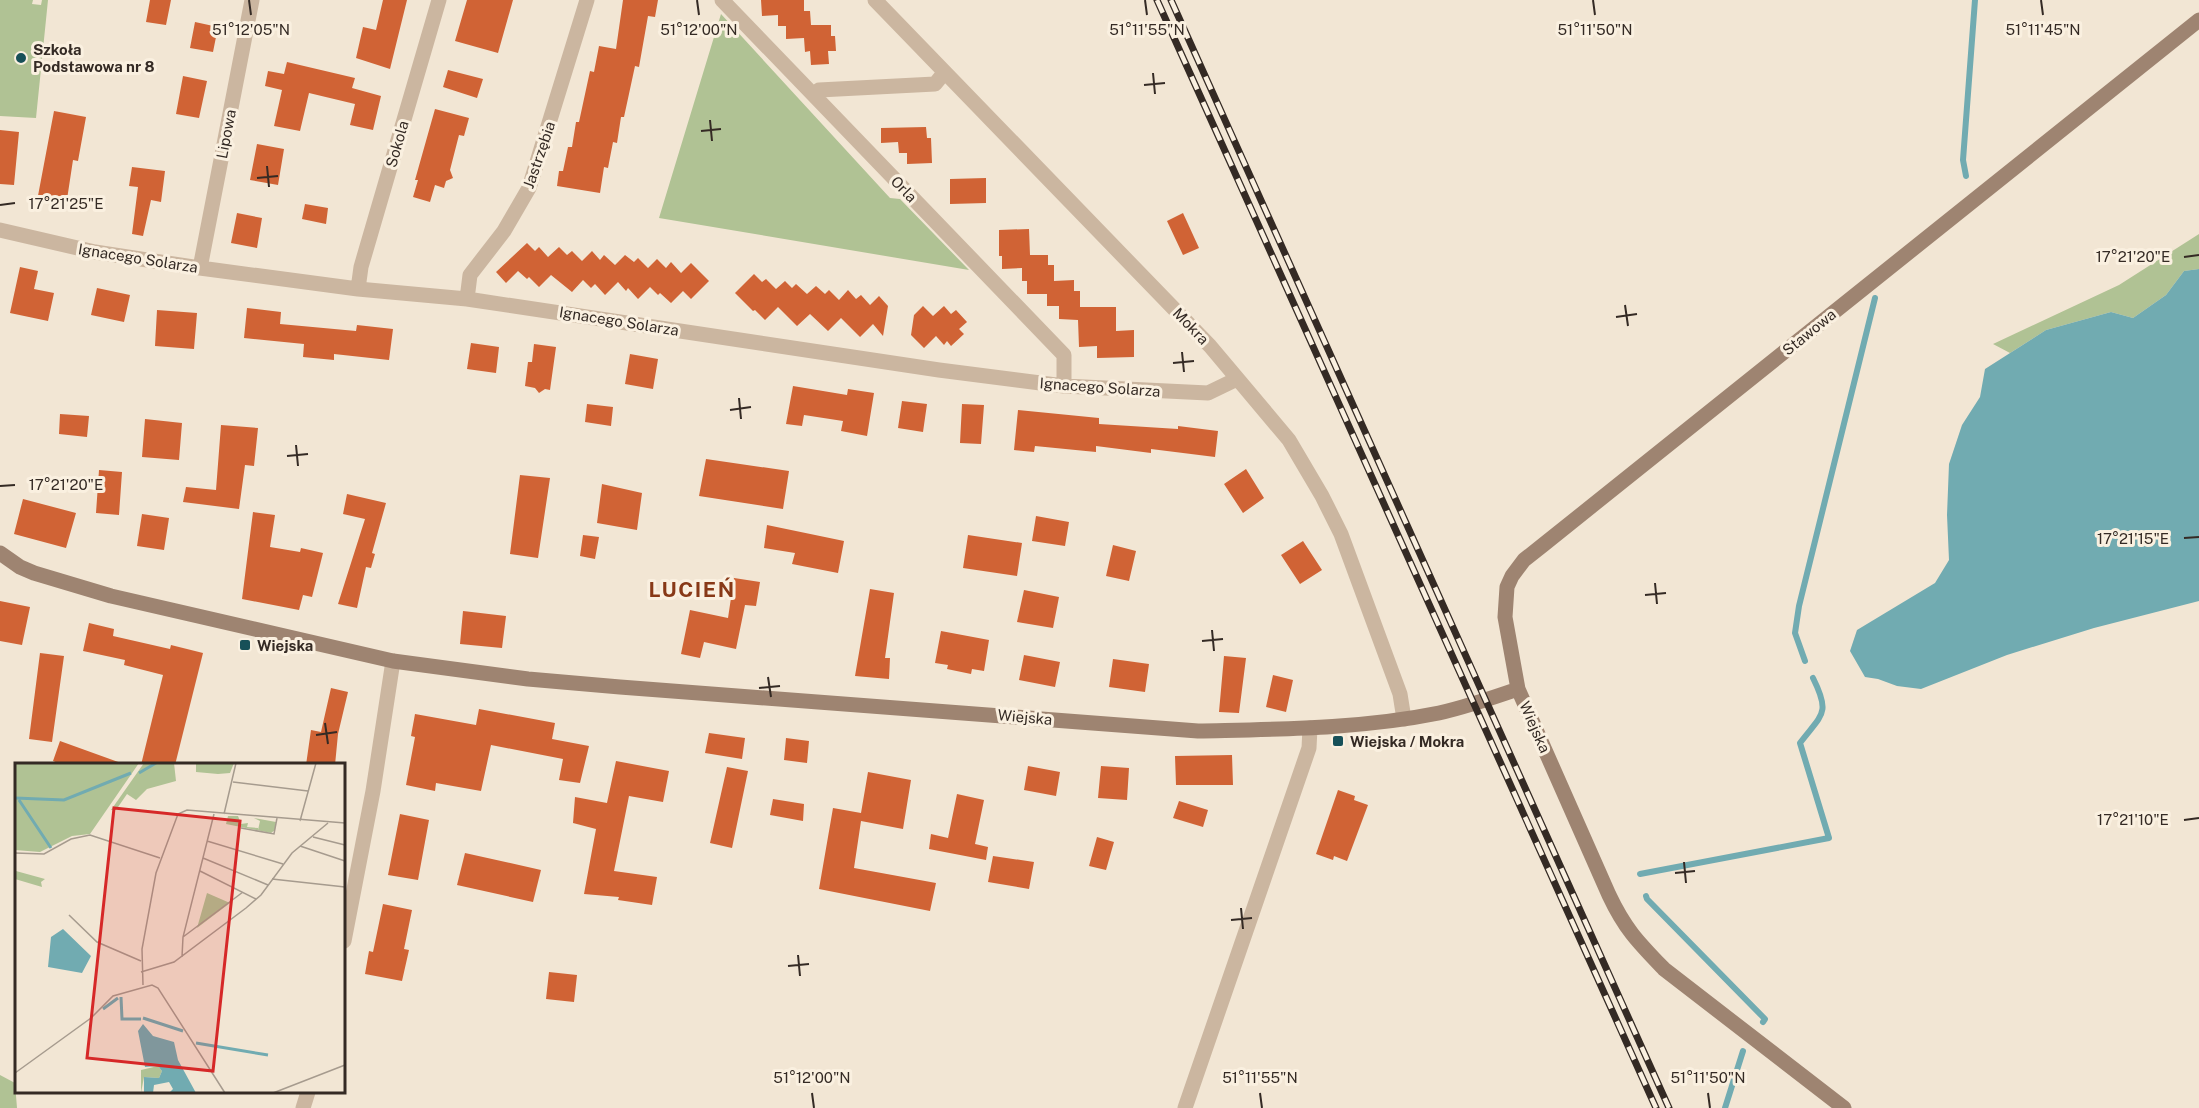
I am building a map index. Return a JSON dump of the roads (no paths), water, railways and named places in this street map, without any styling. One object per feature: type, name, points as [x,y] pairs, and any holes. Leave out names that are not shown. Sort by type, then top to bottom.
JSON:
[{"type":"street","name":"Lipowa","points":[[200,268],[252,0]]},
{"type":"street","name":"Sokola","points":[[358,289],[361,267],[439,0]]},
{"type":"street","name":"Jastrzębia","points":[[467,298],[471,275],[504,231],[529,188],[587,0]]},
{"type":"street","name":"Orla","points":[[722,0],[1064,355],[1064,386]]},
{"type":"street","name":"Mokra","points":[[875,0],[1210,346],[1289,440],[1332,515],[1400,694],[1404,719]]},
{"type":"street","name":"Stawowa","points":[[1518,689],[1505,617],[1507,587],[1524,560],[2199,20]]},
{"type":"street","points":[[813,94],[819,90],[934,84],[944,73]]},
{"type":"street","name":"Ignacego Solarza","points":[[0,230],[94,252],[200,268],[358,289],[467,298],[939,370],[1064,386],[1208,393],[1237,379]]},
{"type":"street","name":"Wiejska","points":[[0,553],[20,567],[34,573],[111,596],[393,662],[528,679],[1198,731],[1310,728],[1404,719],[1474,704],[1518,689],[1615,908],[1638,944],[1664,969],[1844,1108]]},
{"type":"street","points":[[345,936],[373,791],[393,662]]},
{"type":"street","points":[[1185,1108],[1309,748],[1310,728]]},
{"type":"street","points":[[303,1108],[308,1093]]},
{"type":"water","points":[[2199,269],[2199,601],[2094,628],[2007,655],[1921,689],[1897,686],[1865,677],[1850,651],[1857,630],[1935,583],[1949,560],[1947,515],[1949,464],[1962,425],[1980,397],[1985,369],[2046,330],[2111,312],[2133,318],[2166,295],[2184,271]]},
{"type":"waterway","points":[[1966,176],[1963,160],[1975,0]]},
{"type":"waterway","points":[[1805,661],[1795,633],[1799,606],[1875,298]]},
{"type":"waterway","points":[[1640,874],[1829,838],[1800,743],[1822,713],[1822,699],[1813,678]]},
{"type":"waterway","points":[[1646,896],[1765,1019],[1763,1022]]},
{"type":"waterway","points":[[1725,1108],[1743,1051]]},
{"type":"railway","points":[[1157,0],[1656,1108]]},
{"type":"railway","points":[[1171,0],[1669,1108]]},
{"type":"place","name":"Szkoła Podstawowa nr 8","points":[[21,58]]},
{"type":"place","name":"Wiejska","points":[[245,645]]},
{"type":"place","name":"Wiejska / Mokra","points":[[1338,741]]},
{"type":"district","name":"LUCIEŃ","points":[[692,589]]}]
